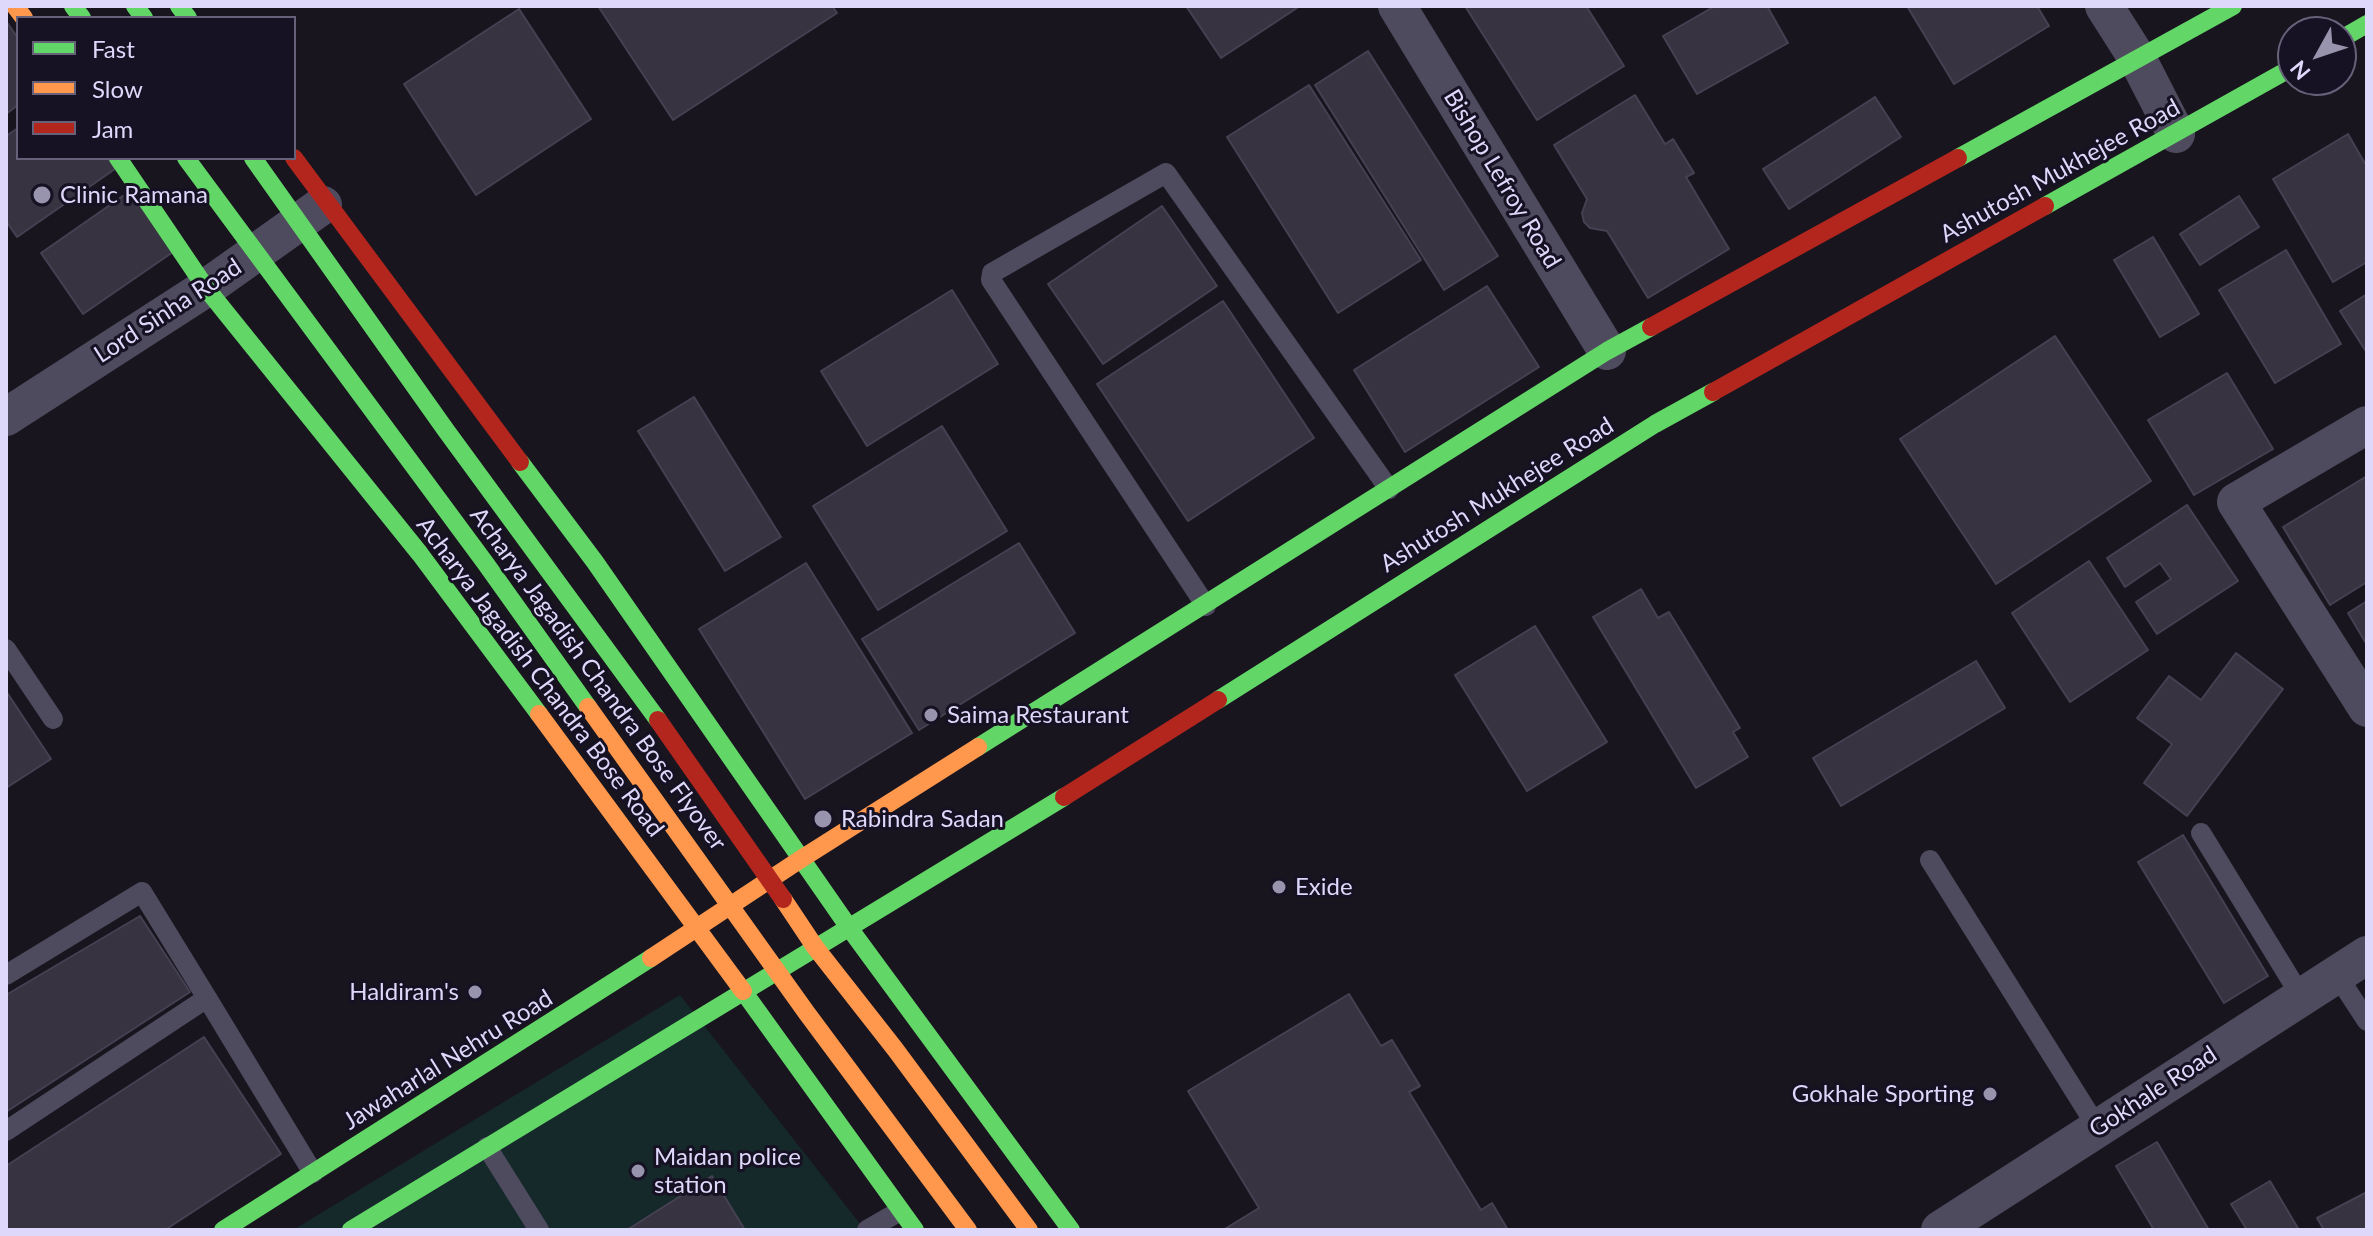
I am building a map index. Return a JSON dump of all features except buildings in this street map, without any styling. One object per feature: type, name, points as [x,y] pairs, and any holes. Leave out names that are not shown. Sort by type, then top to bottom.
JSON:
[{"type":"main road","points":[[698,929],[801,859],[1607,351],[2233,6]]},
{"type":"main road","name":"Ashutosh Mukhejee Road","points":[[743,991],[1030,819],[1655,424],[2277,76]]},
{"type":"main road","name":"Acharya Jagadish Chandra Bose Road","points":[[119,160],[206,288],[420,554],[698,929],[915,1230]]},
{"type":"main road","name":"Acharya Jagadish Chandra Bose Flyover","points":[[187,160],[523,615],[806,1012],[968,1230]]},
{"type":"main road","name":"Acharya Jagadish Chandra Bose Flyover","points":[[254,160],[719,806],[815,947],[1029,1230]]},
{"type":"main road","points":[[296,160],[595,562],[850,929],[1071,1230]]},
{"type":"main road","name":"Jawaharlal Nehru Road","points":[[223,1230],[698,929]]},
{"type":"main road","points":[[351,1230],[743,991]]},
{"type":"street","name":"Bishop Lefroy Road","points":[[1397,6],[1607,351]]},
{"type":"street","points":[[2104,6],[2137,58],[2176,134]]},
{"type":"street","name":"Lord Sinha Road","points":[[6,417],[206,288],[327,202]]},
{"type":"street","points":[[2367,425],[2236,502],[2367,708]]},
{"type":"street","name":"Gokhale Road","points":[[1940,1230],[2352,965]]},
{"type":"lane","points":[[1206,606],[991,280],[992,273],[1166,173],[1389,489]]},
{"type":"lane","points":[[6,649],[53,719]]},
{"type":"lane","points":[[2201,833],[2302,998]]},
{"type":"lane","points":[[1930,860],[2097,1127]]},
{"type":"lane","points":[[6,975],[142,892],[313,1173]]},
{"type":"lane","points":[[2352,965],[2367,1021]]},
{"type":"lane","points":[[6,1131],[207,998]]},
{"type":"lane","points":[[487,1147],[539,1230]]},
{"type":"lane","points":[[867,1230],[900,1211]]},
{"type":"green space","points":[[680,995],[865,1230],[293,1230]]},
{"type":"traffic: fast","points":[[73,6],[80,16]]},
{"type":"traffic: fast","points":[[135,6],[142,16]]},
{"type":"traffic: fast","points":[[179,6],[186,16]]},
{"type":"traffic: fast","points":[[1958,158],[2233,6]]},
{"type":"traffic: fast","points":[[2357,30],[2367,24]]},
{"type":"traffic: fast","points":[[2045,206],[2277,76]]},
{"type":"traffic: fast","points":[[119,160],[206,288],[420,554],[539,714]]},
{"type":"traffic: fast","points":[[187,160],[588,707]]},
{"type":"traffic: fast","points":[[254,160],[445,429],[658,720]]},
{"type":"traffic: fast","points":[[978,747],[1607,351],[1651,327]]},
{"type":"traffic: fast","points":[[1218,700],[1655,424],[1713,392]]},
{"type":"traffic: fast","points":[[520,462],[595,562],[850,929]]},
{"type":"traffic: fast","points":[[351,1230],[1064,797]]},
{"type":"traffic: fast","points":[[850,929],[1071,1230]]},
{"type":"traffic: fast","points":[[223,1230],[651,958]]},
{"type":"traffic: fast","points":[[743,991],[915,1230]]},
{"type":"traffic: slow","points":[[15,6],[22,16]]},
{"type":"traffic: slow","points":[[588,707],[806,1012],[968,1230]]},
{"type":"traffic: slow","points":[[539,714],[743,991]]},
{"type":"traffic: slow","points":[[651,958],[978,747]]},
{"type":"traffic: slow","points":[[783,899],[815,947],[1029,1230]]},
{"type":"traffic: jam","points":[[1651,327],[1958,158]]},
{"type":"traffic: jam","points":[[295,160],[520,462]]},
{"type":"traffic: jam","points":[[1713,392],[2045,206]]},
{"type":"traffic: jam","points":[[1064,797],[1218,700]]},
{"type":"traffic: jam","points":[[658,720],[783,899]]},
{"type":"place","name":"Clinic Ramana","points":[[42,195]]},
{"type":"place","name":"Saima Restaurant","points":[[931,715]]},
{"type":"place","name":"Rabindra Sadan","points":[[823,819]]},
{"type":"place","name":"Exide","points":[[1279,887]]},
{"type":"place","name":"Haldiram's","points":[[475,992]]},
{"type":"place","name":"Gokhale Sporting","points":[[1990,1094]]},
{"type":"place","name":"Maidan police station","points":[[638,1171]]}]
